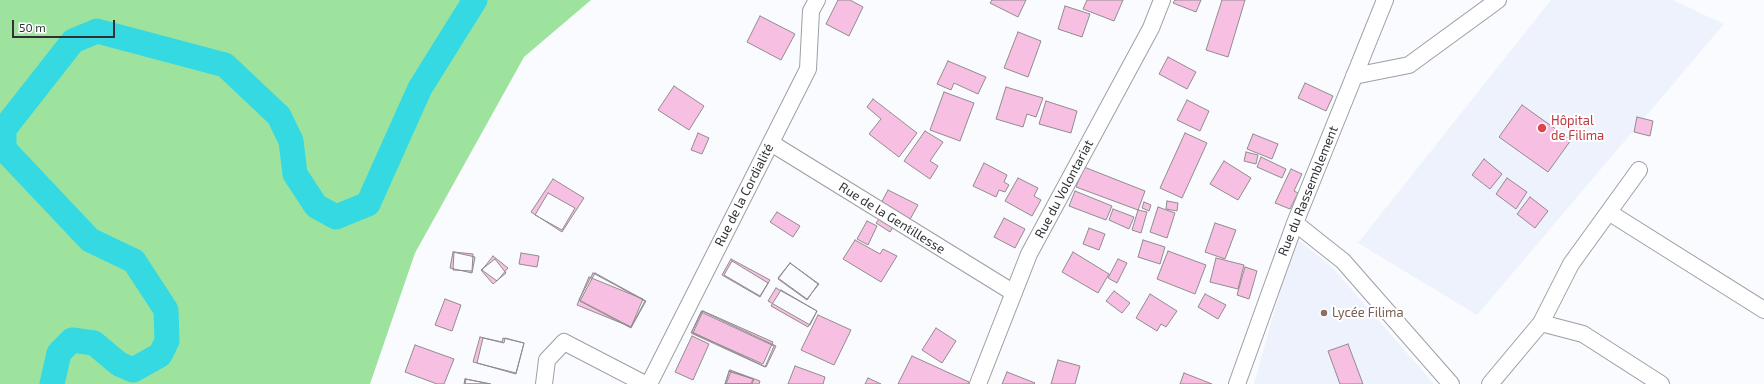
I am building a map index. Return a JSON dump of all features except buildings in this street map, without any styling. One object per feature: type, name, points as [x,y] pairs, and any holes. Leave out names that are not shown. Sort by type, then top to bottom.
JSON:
[{"type":"street","name":"Rue de la Cordialité","points":[[649,384],[808,69],[811,11],[817,0]]},
{"type":"street","name":"Rue du Volontariat","points":[[978,384],[1029,254],[1151,28],[1162,0]]},
{"type":"street","name":"Rue du Rassemblement","points":[[1237,384],[1295,223],[1385,0]]},
{"type":"street","points":[[1354,76],[1409,65],[1498,0]]},
{"type":"street","name":"Rue de la Gentillesse","points":[[771,143],[1014,293]]},
{"type":"street","points":[[1490,384],[1541,323],[1571,264],[1610,213],[1639,170]]},
{"type":"street","points":[[1610,213],[1764,310]]},
{"type":"street","points":[[1295,223],[1343,261],[1451,384]]},
{"type":"street","points":[[1541,323],[1583,334],[1661,384]]},
{"type":"street","points":[[544,384],[547,360],[564,342],[645,384]]},
{"type":"shaded area","name":"Hôpital de Filima","points":[[1551,0],[1672,0],[1724,24],[1477,315],[1358,243]]},
{"type":"shaded area","name":"Lycée Filima","points":[[1295,237],[1332,267],[1434,384],[1254,384]]},
{"type":"green space","points":[[0,0],[591,0],[524,57],[415,253],[370,384],[0,384]]},
{"type":"waterway","points":[[52,384],[59,353],[72,340],[94,343],[119,364],[133,370],[160,355],[167,341],[166,310],[134,261],[90,240],[4,149],[4,129],[73,41],[97,31],[225,65],[279,116],[291,141],[295,174],[316,206],[336,217],[368,204],[420,88],[475,0]]},
{"type":"place","name":"Hôpital de Filima","points":[[1542,128]]},
{"type":"place","name":"Lycée Filima","points":[[1324,313]]}]
